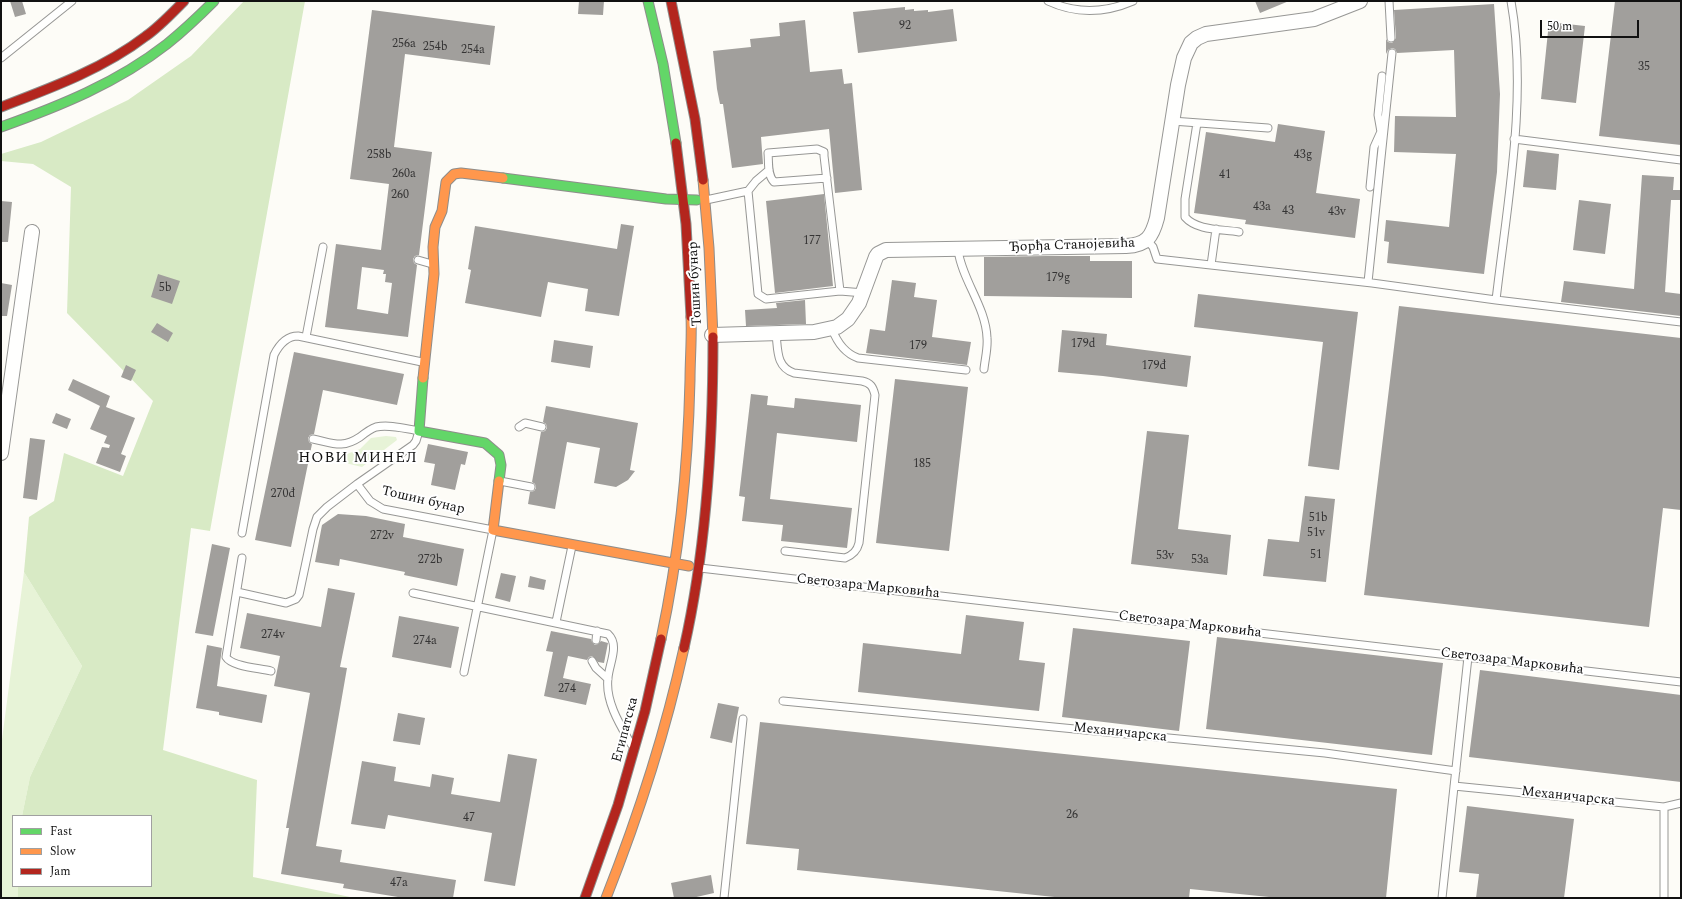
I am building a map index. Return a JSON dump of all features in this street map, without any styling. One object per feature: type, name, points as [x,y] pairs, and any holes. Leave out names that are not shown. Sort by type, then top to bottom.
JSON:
[{"type":"main road","points":[[1,107],[35,94],[117,55],[156,28],[184,1]]},
{"type":"main road","points":[[1,127],[57,108],[113,81],[169,43],[188,27],[214,1]]},
{"type":"main road","name":"Тошин бунар","points":[[493,530],[675,564],[681,526],[692,379],[692,303],[684,201],[678,156],[666,80],[648,1]]},
{"type":"main road","name":"Тошин бунар","points":[[672,1],[690,87],[701,159],[710,278],[712,335],[712,427],[710,466],[699,568]]},
{"type":"main road","name":"Тошин бунар","points":[[419,431],[434,264],[433,242],[435,227],[442,211],[445,187],[451,176],[457,173],[684,201]]},
{"type":"main road","points":[[684,201],[704,200]]},
{"type":"main road","points":[[419,431],[481,442],[490,446],[496,451],[500,460],[500,480],[493,530]]},
{"type":"main road","points":[[606,898],[644,796],[665,729],[686,637],[699,568],[675,564]]},
{"type":"main road","name":"Египатска","points":[[585,898],[611,828],[636,750],[658,661],[675,564]]},
{"type":"street","name":"Ђорђа Станојевића","points":[[712,335],[776,334],[832,329],[848,319],[854,311],[864,293],[878,254],[886,250],[1134,246],[1147,240],[1154,230],[1157,218],[1172,121],[1184,58],[1191,43],[1197,38],[1206,34],[1314,19],[1360,1]]},
{"type":"street","points":[[1,453],[5,391],[32,232]]},
{"type":"lane","points":[[1,58],[72,1]]},
{"type":"lane","points":[[1048,1],[1070,9],[1091,11],[1113,8],[1133,1]]},
{"type":"lane","points":[[1389,1],[1391,38]]},
{"type":"lane","points":[[1496,300],[1514,140],[1518,78],[1511,1]]},
{"type":"lane","points":[[1368,282],[1392,53]]},
{"type":"lane","points":[[1382,76],[1378,115],[1383,146]]},
{"type":"lane","points":[[1370,187],[1374,147],[1386,119]]},
{"type":"lane","points":[[1172,121],[1268,128]]},
{"type":"lane","points":[[1197,123],[1185,199],[1185,217],[1190,222],[1198,226],[1239,232]]},
{"type":"lane","points":[[1514,140],[1681,160]]},
{"type":"lane","points":[[827,178],[774,182],[771,179],[769,170],[768,153],[817,149],[824,152],[827,178],[840,291]]},
{"type":"lane","points":[[769,170],[756,180],[748,191],[757,290],[760,296],[766,299],[840,291],[864,293]]},
{"type":"lane","points":[[704,200],[748,191]]},
{"type":"lane","points":[[1211,265],[1216,229]]},
{"type":"lane","points":[[1147,240],[1153,247],[1157,259],[1368,282],[1496,300],[1681,322]]},
{"type":"lane","points":[[306,337],[323,247]]},
{"type":"lane","points":[[958,250],[960,261],[985,325],[987,339],[984,369]]},
{"type":"lane","points":[[418,260],[434,264]]},
{"type":"lane","points":[[832,329],[837,340],[845,351],[851,356],[966,370]]},
{"type":"lane","points":[[776,334],[779,358],[781,364],[788,371],[794,373],[862,380],[870,383],[875,395],[857,550],[851,556],[845,558],[785,551]]},
{"type":"lane","points":[[242,533],[274,355],[281,344],[288,338],[298,336],[306,337],[424,362]]},
{"type":"lane","points":[[519,427],[525,424],[542,427]]},
{"type":"lane","points":[[313,439],[343,445],[354,441],[374,428],[379,427],[388,426],[419,431]]},
{"type":"lane","name":"Тошин бунар","points":[[237,592],[286,603],[296,599],[301,589],[313,529],[317,517],[327,507],[357,484],[413,445],[419,431]]},
{"type":"lane","points":[[500,480],[531,487]]},
{"type":"lane","name":"Тошин бунар","points":[[357,484],[370,502],[383,509],[493,530]]},
{"type":"lane","points":[[464,672],[493,530]]},
{"type":"lane","points":[[556,622],[572,545]]},
{"type":"lane","points":[[242,558],[226,658],[235,664],[272,670]]},
{"type":"lane","name":"Светозара Марковића","points":[[699,568],[1681,682]]},
{"type":"lane","points":[[414,593],[608,634],[613,641],[613,653],[608,679],[614,714],[636,750]]},
{"type":"lane","points":[[596,640],[597,631]]},
{"type":"lane","points":[[1442,898],[1468,657]]},
{"type":"lane","points":[[592,661],[596,668],[608,679]]},
{"type":"lane","name":"Механичарска","points":[[783,701],[1325,753],[1456,771]]},
{"type":"lane","points":[[724,898],[743,719]]},
{"type":"lane","name":"Механичарска","points":[[1454,786],[1664,807],[1681,803]]},
{"type":"lane","points":[[1664,807],[1664,898]]},
{"type":"green space","points":[[244,1],[305,1],[210,531],[191,528],[163,750],[257,780],[253,877],[355,898],[18,898],[18,887],[152,887],[152,815],[22,815],[30,777],[82,666],[24,572],[29,517],[54,501],[64,453],[123,476],[153,401],[67,313],[71,187],[33,164],[1,161],[1,154],[41,142],[128,100],[191,56]]},
{"type":"green space","points":[[386,436],[396,437],[397,440],[362,467],[337,461],[339,457],[360,449],[371,438]]},
{"type":"green space","points":[[24,572],[82,666],[30,777],[22,815],[12,815],[12,887],[18,887],[18,898],[1,898],[1,747]]},
{"type":"building","points":[[10,1],[22,1],[26,14],[15,17]]},
{"type":"building","points":[[579,1],[604,1],[603,15],[578,14]]},
{"type":"building","points":[[1255,1],[1289,1],[1260,13]]},
{"type":"building","points":[[1615,1],[1681,1],[1681,145],[1599,136]]},
{"type":"building","points":[[1494,4],[1500,94],[1497,172],[1484,274],[1387,263],[1389,242],[1384,241],[1386,220],[1449,227],[1456,154],[1394,152],[1395,116],[1456,117],[1454,50],[1397,53],[1395,49],[1392,48],[1388,50],[1386,54],[1386,39],[1388,42],[1392,43],[1396,38],[1394,10]]},
{"type":"building","points":[[905,7],[905,10],[928,10],[928,12],[953,9],[957,41],[858,53],[853,12]]},
{"type":"building","points":[[372,10],[495,26],[490,65],[405,54],[394,147],[432,152],[419,255],[415,256],[413,259],[414,263],[417,265],[408,337],[325,327],[336,244],[381,250],[389,184],[350,179]],"holes":[[[362,267],[384,270],[383,274],[386,274],[385,282],[392,283],[388,314],[357,309]]]},
{"type":"building","points":[[805,20],[810,72],[842,69],[844,84],[852,83],[862,190],[835,193],[829,129],[761,137],[763,164],[732,168],[723,104],[720,104],[717,89],[713,51],[751,47],[750,39],[780,36],[779,23]]},
{"type":"building","points":[[1549,22],[1585,26],[1576,103],[1541,99]]},
{"type":"building","points":[[1278,124],[1325,131],[1316,193],[1360,199],[1355,238],[1245,224],[1246,220],[1194,213],[1206,132],[1275,142]]},
{"type":"building","points":[[1527,150],[1559,154],[1556,190],[1523,187]]},
{"type":"building","points":[[1642,175],[1674,177],[1673,190],[1681,190],[1681,200],[1671,200],[1665,292],[1681,294],[1681,316],[1561,302],[1564,281],[1634,289]]},
{"type":"building","points":[[824,194],[833,286],[775,293],[766,201]]},
{"type":"building","points":[[1579,200],[1611,204],[1605,254],[1573,250]]},
{"type":"building","points":[[1,201],[12,202],[8,242],[1,242]]},
{"type":"building","points":[[621,224],[634,226],[619,316],[585,311],[588,289],[548,282],[541,317],[465,303],[471,270],[468,269],[475,226],[617,249]]},
{"type":"building","points":[[1090,256],[1090,261],[1132,261],[1132,298],[984,296],[984,257]]},
{"type":"building","points":[[158,274],[180,281],[172,304],[151,297]]},
{"type":"building","points":[[892,280],[916,283],[914,297],[937,300],[932,337],[971,342],[967,365],[866,353],[870,329],[885,331]]},
{"type":"building","points":[[1,283],[12,285],[7,316],[1,316]]},
{"type":"building","points":[[1198,294],[1358,312],[1339,470],[1308,466],[1323,342],[1194,327]]},
{"type":"building","points":[[805,300],[806,324],[746,326],[745,310],[777,308],[776,303]]},
{"type":"building","points":[[1399,306],[1681,338],[1681,510],[1663,508],[1649,627],[1364,595]]},
{"type":"building","points":[[157,323],[173,333],[168,342],[151,332]]},
{"type":"building","points":[[1062,330],[1107,334],[1106,345],[1191,356],[1187,387],[1103,376],[1058,372]]},
{"type":"building","points":[[554,340],[593,346],[590,368],[551,362]]},
{"type":"building","points":[[294,352],[404,374],[397,405],[323,390],[314,434],[310,435],[308,438],[309,442],[312,444],[291,547],[255,540]]},
{"type":"building","points":[[126,365],[136,370],[131,381],[121,377]]},
{"type":"building","points":[[73,379],[110,396],[106,407],[135,418],[121,454],[126,456],[120,472],[96,463],[102,447],[109,448],[110,445],[104,443],[107,436],[90,429],[100,406],[68,390]]},
{"type":"building","points":[[895,379],[968,387],[949,551],[876,543]]},
{"type":"building","points":[[751,394],[768,396],[767,405],[794,408],[795,398],[861,405],[857,442],[777,433],[770,499],[852,508],[847,548],[781,541],[783,525],[742,521],[745,497],[739,496]]},
{"type":"building","points":[[546,406],[638,423],[630,470],[635,471],[628,480],[616,487],[594,483],[600,448],[567,442],[555,509],[528,504],[530,492],[534,491],[536,488],[535,484],[532,482],[541,432],[545,431],[547,428],[546,424],[543,422]]},
{"type":"building","points":[[56,413],[71,419],[67,429],[52,423]]},
{"type":"building","points":[[1147,431],[1189,435],[1178,529],[1231,535],[1227,575],[1131,564]]},
{"type":"building","points":[[30,438],[45,440],[37,500],[23,498]]},
{"type":"building","points":[[428,444],[468,452],[465,465],[461,464],[455,490],[431,485],[435,464],[424,462]]},
{"type":"building","points":[[1305,496],[1335,499],[1326,582],[1263,576],[1268,539],[1299,542]]},
{"type":"building","points":[[338,514],[366,516],[405,524],[403,537],[464,549],[457,586],[404,575],[405,572],[340,559],[339,566],[315,562],[322,525]]},
{"type":"building","points":[[212,544],[230,548],[213,636],[195,633]]},
{"type":"building","points":[[501,573],[516,576],[510,602],[495,598]]},
{"type":"building","points":[[530,576],[546,580],[544,590],[528,587]]},
{"type":"building","points":[[328,588],[355,593],[340,667],[347,668],[316,846],[342,850],[340,862],[456,880],[453,898],[404,898],[343,888],[344,884],[281,874],[289,828],[286,828],[310,693],[274,686],[280,656],[240,648],[247,613],[321,627]]},
{"type":"building","points":[[966,615],[1024,622],[1019,660],[1045,663],[1039,711],[858,692],[863,643],[961,654]]},
{"type":"building","points":[[399,616],[459,627],[451,668],[392,657]]},
{"type":"building","points":[[1073,628],[1190,641],[1179,731],[1062,717]]},
{"type":"building","points":[[551,631],[591,639],[595,645],[601,641],[608,643],[604,663],[598,662],[592,656],[587,660],[568,656],[563,678],[591,684],[586,705],[544,696],[553,652],[546,651]]},
{"type":"building","points":[[1217,637],[1443,663],[1432,755],[1206,729]]},
{"type":"building","points":[[207,645],[222,648],[217,686],[267,695],[262,723],[219,715],[219,712],[196,708]]},
{"type":"building","points":[[1480,670],[1681,695],[1681,782],[1469,757]]},
{"type":"building","points":[[718,703],[739,707],[732,743],[710,738]]},
{"type":"building","points":[[398,713],[425,718],[420,745],[393,741]]},
{"type":"building","points":[[760,722],[1397,789],[1386,898],[1279,898],[1190,889],[1189,898],[1064,898],[797,870],[799,849],[746,844]]},
{"type":"building","points":[[508,754],[537,759],[515,886],[484,881],[492,833],[388,815],[385,829],[351,824],[362,761],[396,767],[394,781],[430,787],[432,774],[454,778],[451,794],[500,802]]},
{"type":"building","points":[[1467,806],[1574,819],[1564,898],[1476,898],[1479,874],[1459,872]]},
{"type":"building","points":[[711,875],[714,893],[692,898],[674,898],[671,883]]},
{"type":"traffic: fast","points":[[1,127],[45,111],[108,82],[148,58],[167,44],[214,1]]},
{"type":"traffic: fast","points":[[648,1],[663,64],[676,143]]},
{"type":"traffic: fast","points":[[503,178],[666,199],[697,200]]},
{"type":"traffic: fast","points":[[423,378],[419,431],[485,443],[499,455],[501,465],[499,481]]},
{"type":"traffic: slow","points":[[423,378],[434,274],[433,247],[435,227],[442,211],[446,182],[454,174],[461,173],[503,178]]},
{"type":"traffic: slow","points":[[703,180],[709,248],[713,337]]},
{"type":"traffic: slow","points":[[661,639],[673,575],[682,511],[689,413],[691,317]]},
{"type":"traffic: slow","points":[[499,481],[493,530],[689,566]]},
{"type":"traffic: slow","points":[[606,898],[650,775],[677,680],[684,648]]},
{"type":"traffic: jam","points":[[1,107],[76,77],[112,58],[151,32],[184,1]]},
{"type":"traffic: jam","points":[[671,1],[695,119],[703,180]]},
{"type":"traffic: jam","points":[[676,143],[686,224],[691,317]]},
{"type":"traffic: jam","points":[[684,648],[698,571],[707,494],[712,415],[713,337]]},
{"type":"traffic: jam","points":[[585,898],[618,805],[645,711],[661,639]]},
{"type":"district","name":"НОВИ МИНЕЛ","points":[[358,459]]}]
